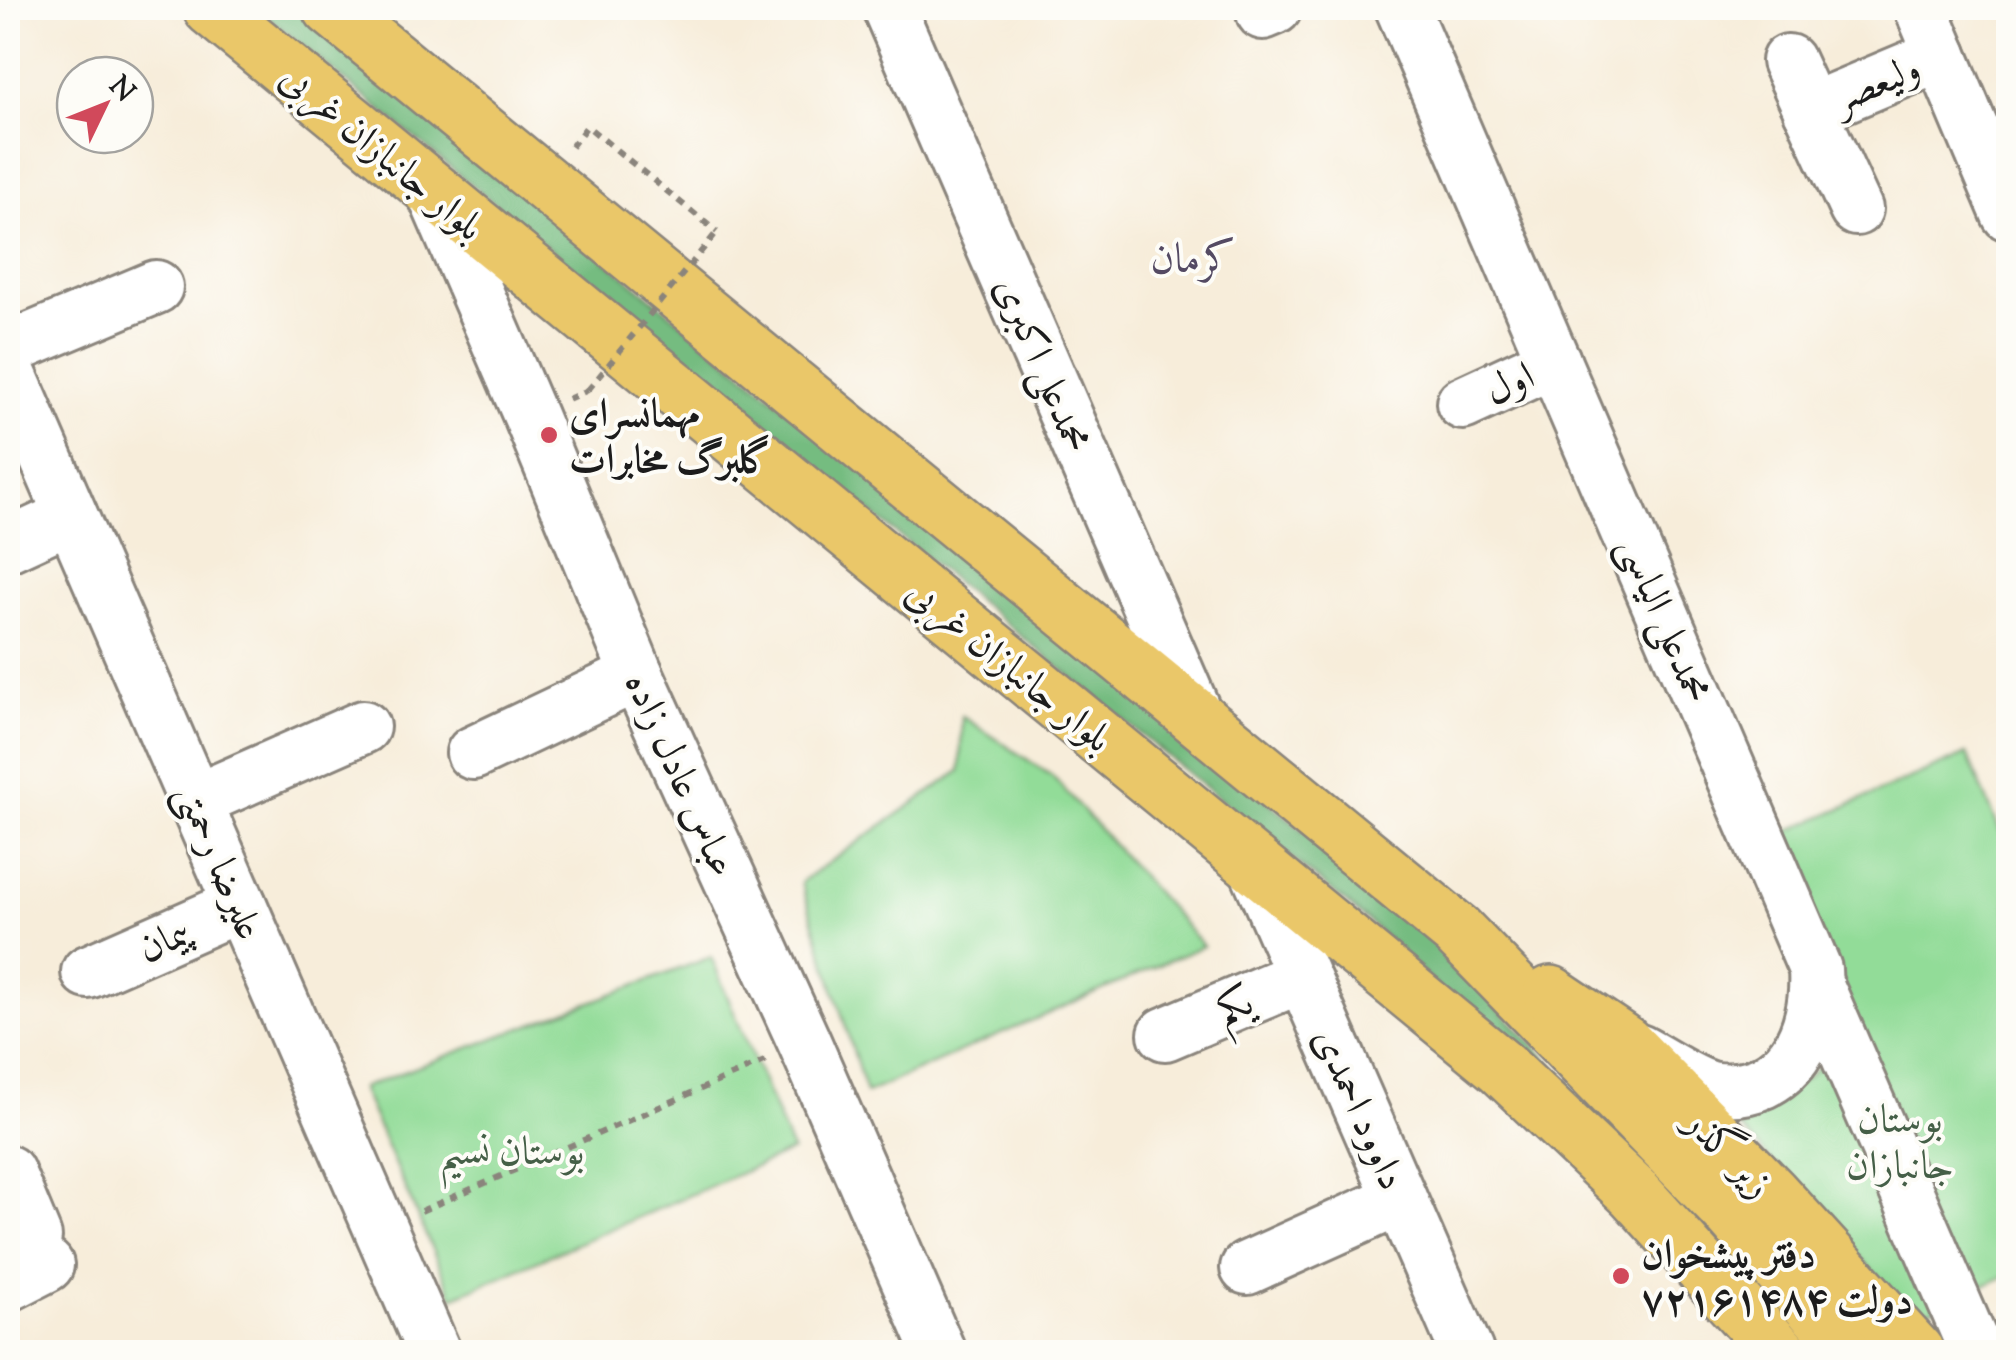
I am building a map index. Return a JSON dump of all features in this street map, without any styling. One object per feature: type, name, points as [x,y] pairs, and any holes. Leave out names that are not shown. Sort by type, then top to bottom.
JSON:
[{"type":"main road","name":"بلوار جانبازان غربی","points":[[211,8],[1500,1066],[1634,1193],[1779,1352]]},
{"type":"main road","name":"بلوار جانبازان غربی","points":[[331,8],[1457,931],[1730,1212],[1852,1352]]},
{"type":"main road","name":"زیر گذر","points":[[1457,931],[1624,1043],[1784,1207],[1916,1352]]},
{"type":"street","name":"محمدعلی اکبری","points":[[889,8],[1198,720]]},
{"type":"street","name":"محمدعلی الیاسی","points":[[1402,8],[1812,957],[1816,983],[1806,1040],[1793,1060],[1759,1085],[1713,1089],[1624,1043]]},
{"type":"street","points":[[1921,8],[2008,214]]},
{"type":"street","name":"ولیعصر","points":[[1810,110],[1941,55]]},
{"type":"street","name":"ولیعصر","points":[[1788,61],[1856,208]]},
{"type":"street","name":"عباس عادل زاده","points":[[433,192],[637,674],[940,1352]]},
{"type":"street","points":[[8,349],[156,287]]},
{"type":"street","name":"اول","points":[[1463,403],[1554,361]]},
{"type":"street","name":"علیرضا رحمتی","points":[[8,370],[434,1352]]},
{"type":"street","points":[[8,545],[71,516]]},
{"type":"street","points":[[473,753],[637,674]]},
{"type":"street","points":[[195,802],[363,727]]},
{"type":"street","name":"داوود احمدی","points":[[1254,864],[1467,1352]]},
{"type":"street","name":"پیمان","points":[[88,972],[240,905]]},
{"type":"street","name":"یکم","points":[[1165,1034],[1302,976]]},
{"type":"street","points":[[1816,983],[1976,1352]]},
{"type":"street","points":[[8,1172],[30,1262]]},
{"type":"street","points":[[1247,1268],[1400,1200]]},
{"type":"path","points":[[587,126],[716,232],[588,390]]},
{"type":"path","points":[[380,1228],[804,1044]]},
{"type":"green space","points":[[256,8],[297,8],[1385,897],[1440,947],[1789,1311],[1822,1352],[1788,1352],[1463,1013],[1368,921]]},
{"type":"green space","points":[[962,716],[1052,776],[1203,946],[866,1093],[801,882],[960,771]]},
{"type":"green space","name":"بوستان جانبازان","points":[[1967,754],[2008,849],[2008,1275],[1915,1317],[1722,1108],[1770,1096],[1797,1084],[1809,1076],[1831,1049],[1781,834]]},
{"type":"green space","name":"بوستان نسیم","points":[[711,957],[792,1151],[453,1297],[361,1088]]},
{"type":"place","name":"مهمانسرای گلبرگ مخابرات","points":[[549,435]]},
{"type":"place","name":"دفتر پیشخوان دولت ۷۲۱۶۱۴۸۴","points":[[1621,1276]]},
{"type":"district","name":"کرمان","points":[[1193,257]]}]
